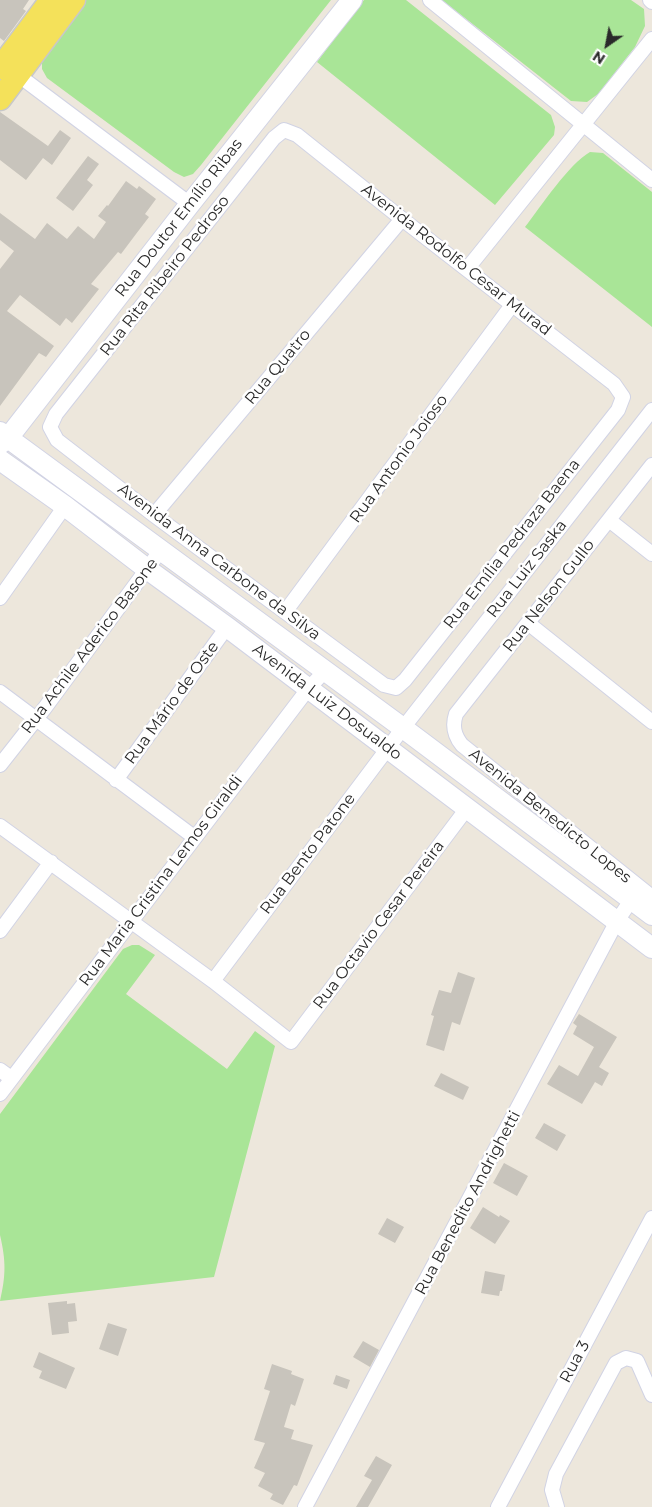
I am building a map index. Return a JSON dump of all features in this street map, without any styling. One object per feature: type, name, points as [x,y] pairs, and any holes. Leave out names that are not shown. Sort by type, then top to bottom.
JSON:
[{"type":"main road","points":[[0,99],[5,67],[51,0]]},
{"type":"main road","points":[[5,67],[74,0]]},
{"type":"street","name":"Rua Doutor Emílio Ribas","points":[[3,438],[352,0]]},
{"type":"street","points":[[430,0],[652,180]]},
{"type":"street","points":[[467,269],[652,39]]},
{"type":"street","points":[[5,67],[190,204]]},
{"type":"street","name":"Avenida Rodolfo Cesar Murad","points":[[284,130],[297,134],[402,219],[614,384],[623,397]]},
{"type":"street","name":"Rua Rita Ribeiro Pedroso","points":[[50,427],[56,414],[268,145],[284,130]]},
{"type":"street","name":"Rua Quatro","points":[[154,514],[402,219]]},
{"type":"street","name":"Rua Antonio Joioso","points":[[285,612],[512,305]]},
{"type":"street","name":"Rua Emília Pedraza Baena","points":[[396,688],[412,673],[618,410],[623,397]]},
{"type":"street","name":"Rua Luiz Saska","points":[[403,728],[652,410]]},
{"type":"street","name":"Avenida Anna Carbone da Silva","points":[[50,427],[57,440],[154,514],[384,685],[396,688]]},
{"type":"street","name":"Avenida Luiz Dosualdo","points":[[3,438],[161,550],[326,671],[652,915]]},
{"type":"street","name":"Avenida Luiz Dosualdo","points":[[0,460],[227,626],[652,948]]},
{"type":"street","name":"Rua Nelson Gullo","points":[[454,730],[456,714],[652,465]]},
{"type":"street","points":[[0,598],[65,506]]},
{"type":"street","points":[[608,520],[652,554]]},
{"type":"street","name":"Rua Achile Aderico Basone","points":[[0,765],[161,550]]},
{"type":"street","points":[[528,623],[652,722]]},
{"type":"street","name":"Rua Mário de Oste","points":[[116,780],[227,626]]},
{"type":"street","name":"Rua Maria Cristina Lemos Giraldi","points":[[0,1094],[308,689],[326,671]]},
{"type":"street","points":[[0,692],[194,837]]},
{"type":"street","name":"Rua Bento Patone","points":[[213,981],[403,728]]},
{"type":"street","name":"Avenida Benedicto Lopes","points":[[454,730],[456,738],[462,746],[652,897]]},
{"type":"street","name":"Rua Octavio Cesar Pereira","points":[[213,981],[291,1042],[468,807]]},
{"type":"street","points":[[0,826],[213,981]]},
{"type":"street","points":[[0,932],[50,862]]},
{"type":"street","name":"Rua Benedito Andrighetti","points":[[305,1507],[617,921],[632,899]]},
{"type":"street","points":[[0,1070],[11,1078]]},
{"type":"street","name":"Rua 3","points":[[498,1507],[652,1218]]},
{"type":"street","points":[[557,1507],[553,1495],[553,1484],[556,1474],[615,1365],[620,1360],[626,1358],[633,1359],[638,1363],[652,1395]]},
{"type":"green space","points":[[86,0],[331,0],[201,165],[193,174],[184,177],[174,172],[47,78],[42,69],[42,59]]},
{"type":"green space","points":[[364,0],[406,0],[551,115],[555,127],[554,135],[495,205],[317,62]]},
{"type":"green space","points":[[442,0],[631,0],[644,9],[645,26],[635,47],[598,94],[587,102],[571,101]]},
{"type":"green space","points":[[590,152],[603,153],[652,192],[652,327],[525,227],[564,176]]},
{"type":"green space","points":[[132,945],[139,945],[155,955],[126,994],[227,1069],[255,1031],[275,1046],[214,1277],[0,1301],[4,1268],[0,1235],[0,1114],[123,949]]},
{"type":"building","points":[[0,0],[29,0],[23,9],[26,11],[4,41],[0,38]]},
{"type":"building","points":[[0,112],[48,146],[60,130],[71,138],[52,165],[43,158],[26,180],[0,160]]},
{"type":"building","points":[[88,156],[99,164],[87,180],[93,185],[73,211],[56,198]]},
{"type":"building","points":[[126,181],[137,189],[139,186],[156,199],[145,214],[149,217],[121,254],[118,252],[91,284],[99,289],[72,323],[66,318],[60,326],[20,295],[7,311],[54,346],[46,357],[39,353],[0,406],[0,269],[14,251],[0,240],[0,213],[35,239],[47,223],[67,239],[78,226],[94,239],[106,222],[98,216],[108,206]]},
{"type":"building","points":[[458,972],[475,978],[460,1025],[452,1022],[444,1051],[426,1045],[434,1016],[431,1015],[439,990],[451,993]]},
{"type":"building","points":[[579,1014],[617,1037],[599,1067],[609,1073],[602,1086],[595,1082],[582,1104],[547,1084],[559,1065],[578,1076],[594,1047],[573,1034],[577,1026],[573,1023]]},
{"type":"building","points":[[441,1073],[469,1087],[463,1100],[434,1086]]},
{"type":"building","points":[[544,1123],[566,1135],[557,1151],[535,1138]]},
{"type":"building","points":[[504,1163],[528,1176],[517,1196],[493,1183]]},
{"type":"building","points":[[483,1207],[499,1217],[500,1215],[510,1221],[495,1244],[470,1228]]},
{"type":"building","points":[[387,1218],[404,1227],[395,1243],[378,1234]]},
{"type":"building","points":[[485,1271],[505,1275],[502,1291],[500,1291],[499,1296],[481,1293]]},
{"type":"building","points":[[67,1301],[67,1304],[75,1303],[77,1321],[68,1322],[69,1333],[52,1335],[48,1303]]},
{"type":"building","points":[[108,1323],[127,1329],[118,1356],[99,1349]]},
{"type":"building","points":[[363,1341],[379,1350],[370,1367],[353,1357]]},
{"type":"building","points":[[39,1352],[75,1368],[66,1389],[39,1378],[42,1371],[33,1367]]},
{"type":"building","points":[[272,1364],[292,1371],[291,1374],[304,1379],[295,1406],[291,1404],[284,1427],[294,1430],[291,1439],[313,1445],[297,1486],[294,1485],[283,1505],[270,1499],[273,1494],[258,1486],[265,1473],[254,1468],[265,1443],[254,1440],[270,1391],[264,1389]]},
{"type":"building","points":[[336,1375],[350,1380],[347,1389],[333,1384]]},
{"type":"building","points":[[376,1456],[392,1465],[368,1507],[356,1507],[372,1480],[364,1476]]}]
